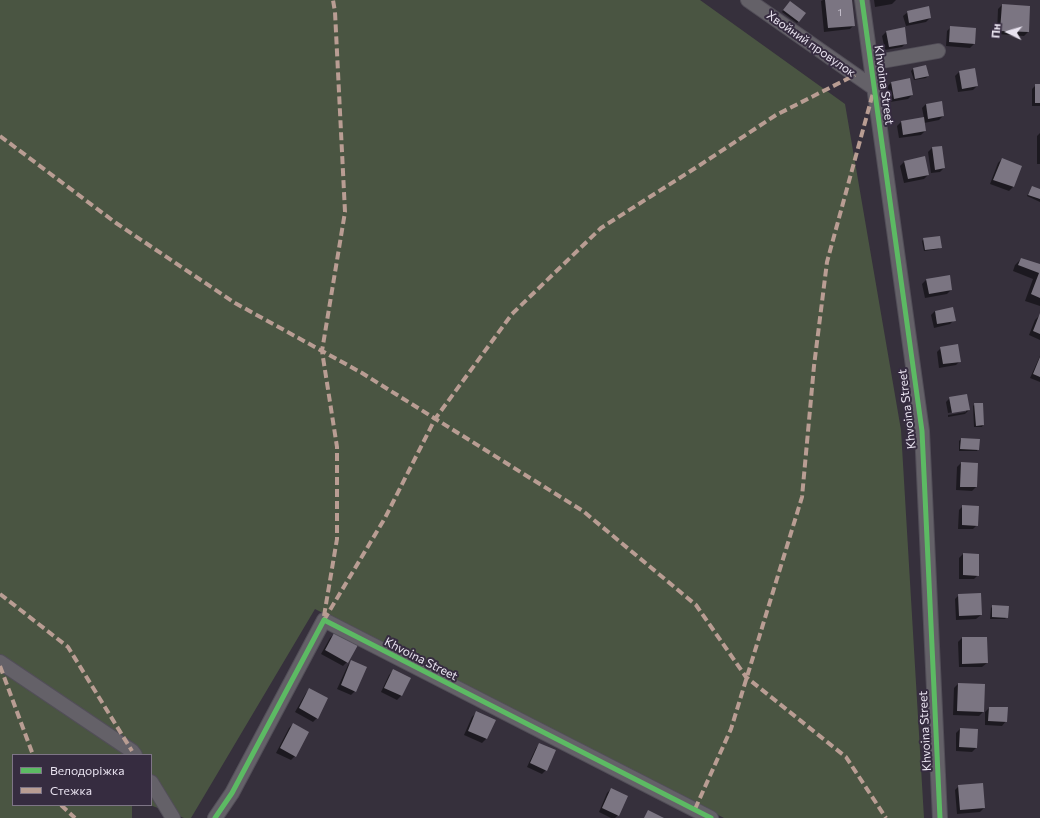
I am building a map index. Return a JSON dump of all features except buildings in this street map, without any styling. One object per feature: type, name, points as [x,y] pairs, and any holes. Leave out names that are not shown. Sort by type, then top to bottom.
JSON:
[{"type":"street","name":"Хвойний провулок","points":[[748,0],[874,88]]},
{"type":"street","name":"Khvoina Street","points":[[862,0],[922,431],[940,818]]},
{"type":"street","points":[[871,63],[938,51]]},
{"type":"street","name":"Khvoina Street","points":[[215,818],[232,793],[324,620],[693,814],[711,818]]},
{"type":"street","points":[[0,662],[132,751],[134,754]]},
{"type":"street","points":[[152,784],[173,818]]},
{"type":"green space","points":[[0,0],[700,0],[845,104],[901,430],[924,818],[724,818],[315,609],[191,818],[184,818],[152,806],[152,754],[12,754],[12,806],[132,806],[132,818],[0,818]]},
{"type":"marked path","points":[[324,616],[337,539],[337,447],[322,351],[345,212],[335,12],[333,0]]},
{"type":"marked path","points":[[324,620],[385,518],[435,419],[512,314],[601,228],[776,115],[855,75]]},
{"type":"marked path","points":[[695,809],[731,729],[802,497],[814,366],[827,262],[873,93]]},
{"type":"marked path","points":[[0,136],[116,223],[235,303],[362,373],[583,511],[696,605],[746,677],[846,757],[886,818]]},
{"type":"marked path","points":[[0,594],[68,647],[132,751]]},
{"type":"marked path","points":[[0,666],[33,754]]},
{"type":"marked path","points":[[62,806],[75,818]]},
{"type":"cycle path","points":[[862,0],[922,431],[940,818]]},
{"type":"cycle path","points":[[215,818],[232,793],[324,620],[711,818]]}]
